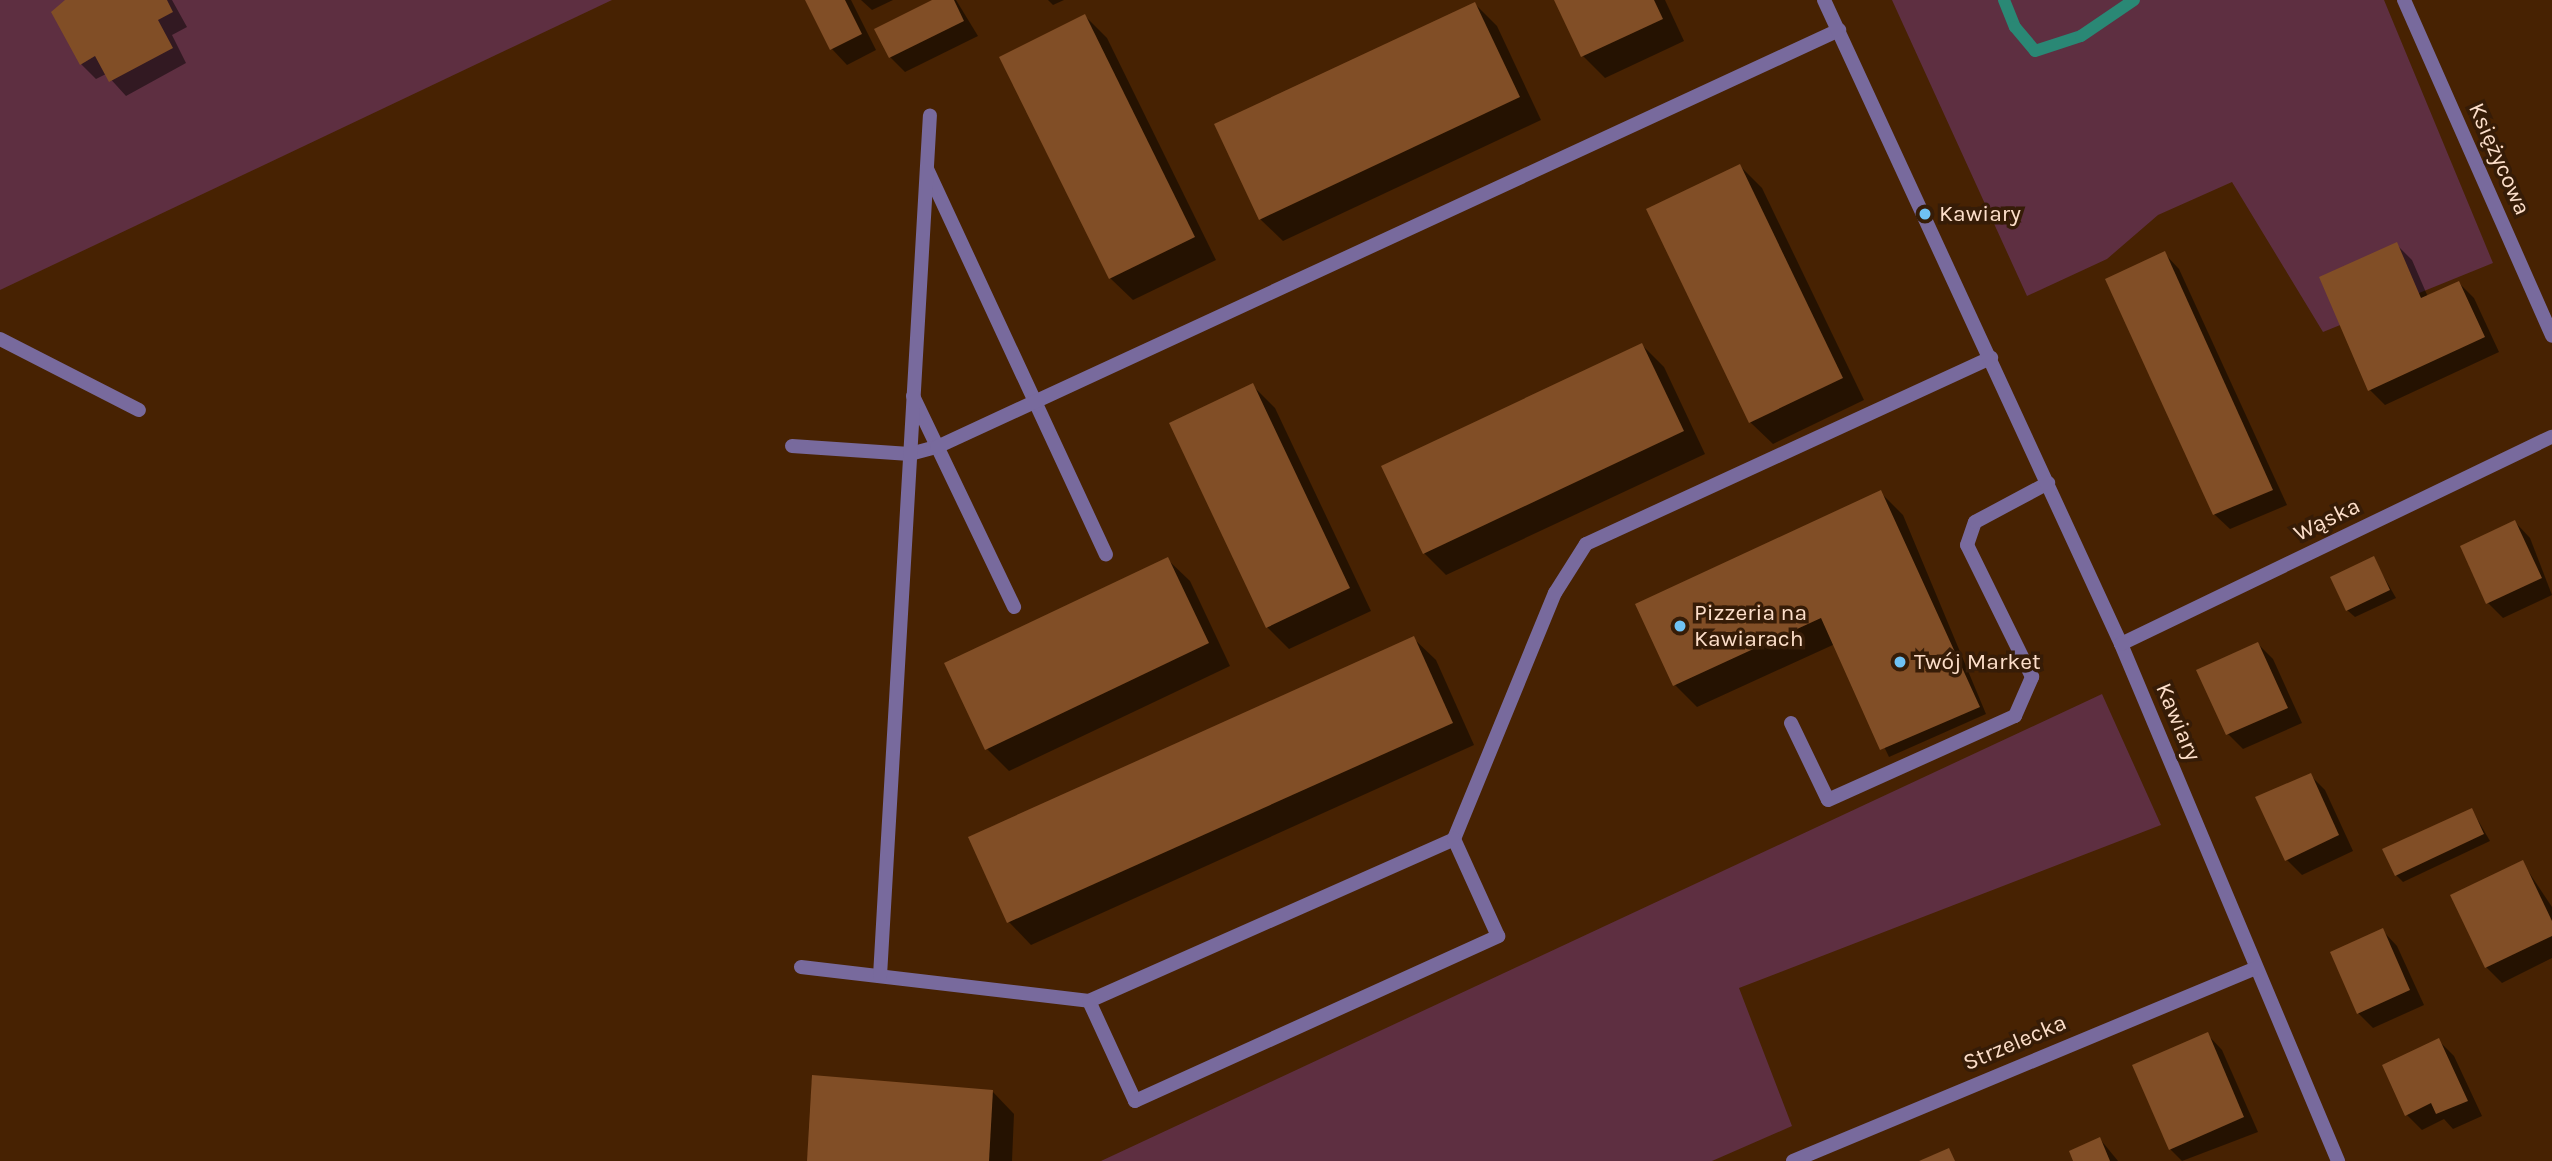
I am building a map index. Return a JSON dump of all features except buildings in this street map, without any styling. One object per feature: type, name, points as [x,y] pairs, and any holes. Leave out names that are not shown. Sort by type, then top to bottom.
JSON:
[{"type":"street","name":"Kawiary","points":[[1824,0],[2121,644],[2338,1161]]},
{"type":"street","name":"Księżycowa","points":[[2404,0],[2552,336]]},
{"type":"street","points":[[792,446],[910,454],[937,447],[1839,30]]},
{"type":"street","points":[[880,976],[930,115]]},
{"type":"street","points":[[927,168],[1037,399],[1105,555]]},
{"type":"street","points":[[0,340],[139,410]]},
{"type":"street","points":[[801,967],[1089,1001],[1454,839],[1555,593],[1586,544],[1991,358]]},
{"type":"street","points":[[912,393],[1014,607]]},
{"type":"street","name":"Wąska","points":[[2121,644],[2552,438]]},
{"type":"street","points":[[1791,723],[1828,800],[2015,716],[2032,677],[1967,545],[1975,522],[2048,483]]},
{"type":"street","points":[[1089,1001],[1135,1101],[1498,936],[1454,839]]},
{"type":"street","name":"Strzelecka","points":[[1793,1161],[2256,968]]},
{"type":"shaded area","points":[[0,0],[612,0],[0,290]]},
{"type":"shaded area","points":[[1892,0],[2384,0],[2493,263],[2323,332],[2232,182],[2158,215],[2107,259],[2027,296]]},
{"type":"shaded area","points":[[2102,694],[2161,825],[1739,988],[1792,1126],[1712,1161],[1101,1161]]},
{"type":"waterway","points":[[2004,0],[2015,27],[2035,51],[2081,36],[2134,0]]},
{"type":"place","name":"Kawiary","points":[[1925,214]]},
{"type":"place","name":"Pizzeria na Kawiarach","points":[[1680,626]]},
{"type":"place","name":"Twój Market","points":[[1900,662]]}]
